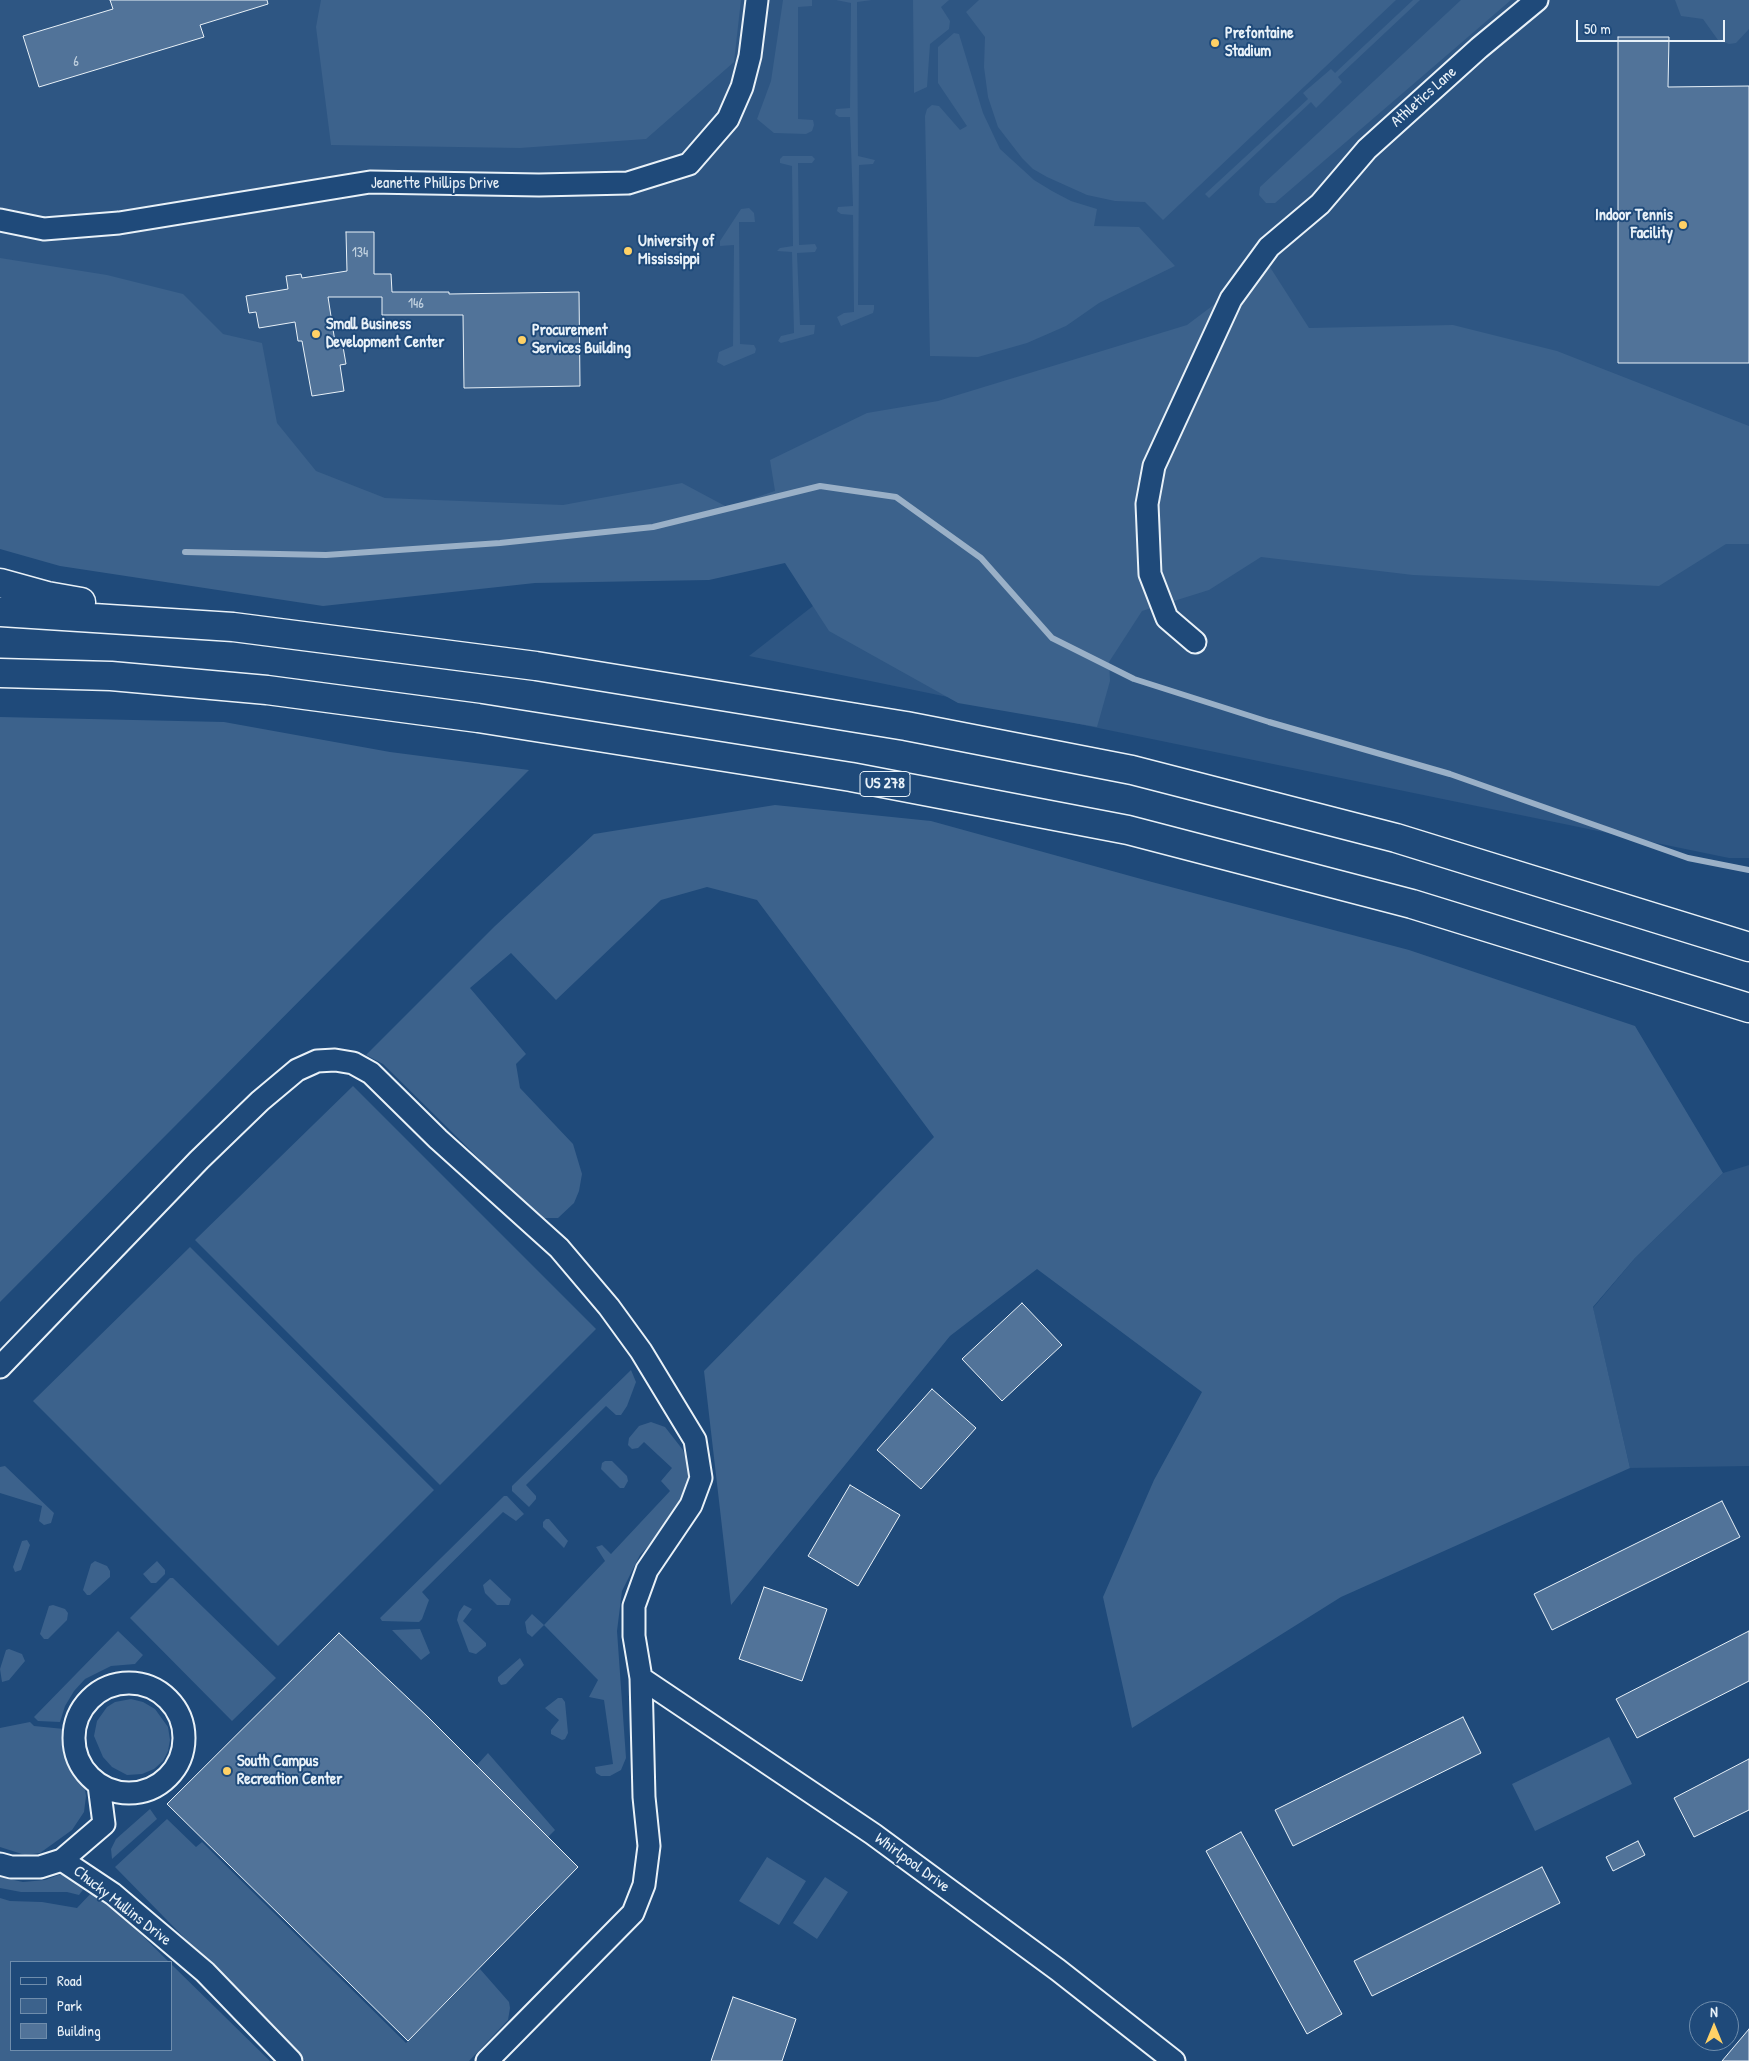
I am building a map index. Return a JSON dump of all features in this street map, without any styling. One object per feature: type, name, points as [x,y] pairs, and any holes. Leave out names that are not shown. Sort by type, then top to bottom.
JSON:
[{"type":"highway","points":[[0,583],[47,596],[233,627],[545,667],[906,726],[1132,770],[1396,838],[1749,946]]},
{"type":"highway","points":[[0,612],[233,627]]},
{"type":"highway","name":"US 278","points":[[0,674],[111,676],[267,690],[478,718],[851,777],[1128,830],[1412,904],[1749,1008]]},
{"type":"highway","points":[[0,685],[111,676]]},
{"type":"street","name":"Jeanette Phillips Drive","points":[[0,220],[44,229],[119,223],[370,182],[539,185],[628,183],[689,164],[728,119],[742,87],[750,56],[757,0]]},
{"type":"street","name":"Athletics Lane","points":[[1194,642],[1167,618],[1150,574],[1147,504],[1154,466],[1231,299],[1269,247],[1320,204],[1367,149],[1479,48],[1537,0]]},
{"type":"street","points":[[0,1367],[199,1160],[260,1101],[297,1070],[317,1061],[335,1060],[352,1063],[371,1073],[438,1139],[559,1248],[609,1307],[641,1351],[695,1440],[701,1478],[691,1505],[647,1570],[634,1606],[634,1636],[641,1678],[644,1797],[648,1846],[644,1885],[633,1912],[487,2061]]},
{"type":"street","name":"Whirlpool Drive","points":[[641,1678],[873,1834],[1058,1970],[1174,2061]]},
{"type":"street","points":[[133,1682],[151,1687],[167,1696],[178,1711],[184,1728],[185,1746],[179,1764],[168,1779],[140,1792],[116,1792],[99,1785],[86,1773],[76,1757],[73,1738],[76,1720],[84,1704],[98,1692],[115,1684],[133,1682]]},
{"type":"street","points":[[99,1785],[104,1824]]},
{"type":"street","points":[[62,1860],[140,1792]]},
{"type":"street","name":"Chucky Mullins Drive","points":[[0,1864],[11,1867],[40,1867],[62,1860],[113,1894],[205,1972],[291,2061]]},
{"type":"shaded area","points":[[0,0],[1749,0],[1749,858],[1729,858],[749,656],[914,527],[0,547]]},
{"type":"shaded area","points":[[1749,1165],[1749,1466],[1630,1468],[1593,1308],[1635,1258],[1723,1173]]},
{"type":"green space","points":[[321,0],[741,0],[734,62],[646,139],[520,148],[331,145],[316,27]]},
{"type":"green space","points":[[783,0],[812,0],[812,6],[798,7],[798,119],[813,120],[814,125],[812,131],[806,134],[774,133],[757,119],[771,81]]},
{"type":"green space","points":[[836,0],[872,0],[857,2],[858,156],[875,160],[873,164],[859,165],[858,305],[874,305],[874,309],[873,313],[841,326],[837,317],[844,313],[854,312],[853,215],[841,214],[837,211],[838,207],[853,206],[850,117],[839,117],[835,114],[836,109],[850,108],[851,3]]},
{"type":"green space","points":[[913,0],[949,0],[941,7],[950,21],[949,29],[930,44],[927,87],[914,93]]},
{"type":"green space","points":[[979,0],[1396,0],[1163,220],[1145,202],[1115,201],[1087,195],[1047,177],[1033,169],[1022,158],[998,127],[988,97],[984,67],[985,37],[966,12]]},
{"type":"green space","points":[[1413,0],[1420,0],[1338,77],[1342,82],[1316,108],[1311,102],[1209,198],[1205,194],[1308,99],[1303,93],[1331,69],[1335,73]]},
{"type":"green space","points":[[1461,0],[1511,0],[1275,203],[1266,203],[1259,195],[1260,187]]},
{"type":"green space","points":[[1675,0],[1749,0],[1749,29],[1736,43],[1729,44],[1718,40],[1703,19],[1681,16]]},
{"type":"green space","points":[[954,33],[959,34],[983,113],[1000,149],[1034,180],[1071,201],[1097,209],[1094,226],[1139,227],[1175,266],[1099,303],[1066,326],[1027,343],[978,357],[930,356],[925,116],[927,109],[932,105],[939,106],[960,130],[967,126],[938,83],[938,47]]},
{"type":"green space","points":[[783,156],[812,156],[815,159],[812,163],[798,163],[799,245],[815,244],[817,248],[815,252],[797,253],[800,325],[815,325],[814,334],[781,343],[778,341],[781,336],[794,333],[792,252],[777,251],[780,248],[793,246],[792,166],[780,163],[780,159]]},
{"type":"green space","points":[[749,208],[754,213],[755,222],[739,222],[740,344],[754,345],[756,349],[755,353],[724,366],[717,362],[719,352],[733,346],[734,245],[720,246],[720,241],[741,209]]},
{"type":"green space","points":[[0,258],[107,275],[183,294],[223,334],[262,343],[277,423],[316,471],[385,498],[563,505],[682,483],[727,507],[775,491],[770,460],[867,413],[938,401],[1187,325],[1268,264],[1309,328],[1453,325],[1557,351],[1749,426],[1749,544],[1726,544],[1659,586],[1413,575],[1261,557],[1209,590],[1142,611],[1109,662],[1110,681],[1097,727],[958,703],[829,631],[785,563],[709,580],[535,583],[323,606],[60,566],[0,549]]},
{"type":"green space","points":[[0,717],[224,722],[390,752],[529,770],[0,1302]]},
{"type":"green space","points":[[775,805],[931,821],[1409,950],[1635,1026],[1723,1173],[1635,1258],[1593,1307],[1630,1468],[1341,1597],[1132,1728],[1103,1597],[1154,1480],[1202,1392],[1037,1269],[950,1336],[731,1605],[704,1371],[934,1137],[757,900],[707,887],[661,900],[556,1000],[511,953],[470,988],[526,1054],[516,1064],[520,1088],[573,1144],[582,1174],[579,1191],[574,1203],[558,1218],[539,1218],[383,1064],[366,1055],[495,926],[594,834]]},
{"type":"green space","points":[[353,1086],[596,1329],[440,1485],[195,1240]]},
{"type":"green space","points":[[190,1247],[434,1490],[278,1646],[33,1401]]},
{"type":"green space","points":[[631,1370],[636,1382],[627,1406],[621,1415],[616,1415],[606,1406],[526,1485],[536,1496],[536,1499],[529,1507],[512,1491],[512,1486]]},
{"type":"green space","points":[[651,1422],[665,1427],[683,1450],[689,1469],[689,1490],[680,1511],[640,1555],[622,1591],[617,1631],[626,1758],[621,1770],[610,1776],[601,1776],[596,1773],[595,1767],[613,1764],[604,1700],[589,1697],[598,1680],[544,1625],[605,1561],[596,1547],[602,1545],[611,1554],[670,1491],[661,1481],[672,1468],[644,1442],[638,1448],[632,1449],[628,1445],[629,1438],[639,1426]]},
{"type":"green space","points":[[612,1461],[627,1476],[628,1481],[624,1488],[620,1488],[601,1469],[602,1463]]},
{"type":"green space","points":[[5,1466],[54,1513],[51,1523],[44,1525],[39,1521],[42,1506],[0,1493],[0,1467]]},
{"type":"green space","points":[[504,1496],[507,1496],[524,1514],[516,1521],[503,1512],[422,1592],[429,1600],[422,1619],[419,1622],[382,1621],[380,1618]]},
{"type":"green space","points":[[549,1519],[568,1541],[564,1548],[543,1527],[543,1522]]},
{"type":"green space","points":[[27,1540],[30,1545],[21,1570],[15,1572],[13,1567],[22,1541]]},
{"type":"green space","points":[[95,1561],[107,1566],[110,1571],[110,1577],[90,1595],[87,1595],[83,1590],[91,1564]]},
{"type":"green space","points":[[157,1561],[165,1570],[165,1574],[156,1583],[151,1583],[143,1574]]},
{"type":"green space","points":[[170,1578],[173,1578],[276,1678],[232,1721],[130,1618]]},
{"type":"green space","points":[[490,1579],[511,1599],[509,1605],[497,1605],[485,1593],[483,1585]]},
{"type":"green space","points":[[53,1605],[65,1609],[68,1613],[67,1620],[48,1639],[44,1639],[40,1634],[49,1606]]},
{"type":"green space","points":[[464,1605],[472,1609],[463,1621],[486,1643],[486,1646],[476,1654],[469,1652],[457,1620],[459,1612]]},
{"type":"green space","points":[[532,1614],[544,1625],[532,1637],[527,1633],[525,1622]]},
{"type":"green space","points":[[420,1629],[430,1653],[421,1660],[392,1630]]},
{"type":"green space","points":[[118,1631],[143,1655],[135,1664],[111,1666],[85,1679],[74,1691],[65,1706],[60,1722],[38,1721],[34,1717]]},
{"type":"green space","points":[[9,1649],[22,1654],[25,1661],[9,1680],[2,1682],[0,1669],[6,1650]]},
{"type":"green space","points":[[520,1658],[524,1665],[506,1684],[501,1685],[498,1677]]},
{"type":"green space","points":[[558,1698],[562,1698],[565,1702],[568,1733],[565,1739],[562,1740],[551,1734],[551,1730],[559,1720],[545,1708]]},
{"type":"green space","points":[[131,1699],[143,1702],[155,1709],[168,1727],[170,1740],[168,1751],[163,1761],[154,1769],[142,1774],[127,1775],[112,1767],[103,1757],[94,1736],[97,1721],[107,1707],[115,1702]]},
{"type":"green space","points":[[30,1722],[34,1726],[64,1729],[71,1761],[84,1783],[86,1796],[84,1812],[72,1830],[40,1853],[25,1855],[0,1847],[0,1728]]},
{"type":"green space","points":[[1609,1737],[1632,1784],[1535,1831],[1512,1784]]},
{"type":"green space","points":[[488,1753],[555,1830],[548,1837],[476,1766]]},
{"type":"green space","points":[[150,1809],[157,1819],[112,1859],[111,1849],[116,1839]]},
{"type":"green space","points":[[167,1819],[196,1847],[202,1842],[406,2043],[480,1969],[509,2002],[508,2020],[469,2061],[305,2061],[115,1867]]},
{"type":"green space","points":[[767,1857],[806,1881],[779,1925],[739,1901]]},
{"type":"green space","points":[[64,1873],[88,1883],[79,1895],[67,1892],[21,1892],[0,1888],[0,1877],[23,1882],[45,1880]]},
{"type":"green space","points":[[825,1877],[848,1892],[817,1939],[793,1923]]},
{"type":"green space","points":[[95,1889],[168,1961],[10,1961],[10,2051],[172,2051],[172,1965],[270,2061],[0,2061],[0,1898],[10,1901],[42,1902],[77,1908]]},
{"type":"building","points":[[110,0],[267,0],[268,4],[200,25],[204,37],[39,87],[23,36],[113,9]]},
{"type":"building","name":"Indoor Tennis Facility","points":[[1618,37],[1669,37],[1668,87],[1749,86],[1749,363],[1618,363]]},
{"type":"building","points":[[346,232],[374,232],[374,274],[391,274],[392,292],[449,292],[449,294],[579,292],[580,386],[464,388],[463,315],[382,315],[382,297],[328,297],[335,342],[342,341],[346,364],[340,365],[344,391],[312,396],[302,341],[298,341],[295,322],[259,328],[256,312],[249,313],[246,296],[288,289],[286,276],[301,274],[302,278],[347,271]]},
{"type":"building","points":[[1022,1303],[1062,1345],[1002,1401],[962,1359]]},
{"type":"building","points":[[932,1389],[976,1428],[921,1489],[877,1450]]},
{"type":"building","points":[[850,1485],[900,1515],[858,1586],[808,1556]]},
{"type":"building","points":[[1722,1501],[1740,1537],[1552,1630],[1534,1594]]},
{"type":"building","points":[[764,1587],[827,1609],[802,1681],[739,1659]]},
{"type":"building","points":[[1749,1631],[1749,1681],[1637,1738],[1616,1699]]},
{"type":"building","points":[[339,1633],[427,1716],[578,1867],[408,2041],[167,1804]]},
{"type":"building","points":[[1463,1717],[1481,1753],[1293,1846],[1275,1810]]},
{"type":"building","points":[[1749,1759],[1749,1810],[1694,1837],[1674,1798]]},
{"type":"building","points":[[1241,1832],[1342,2014],[1307,2034],[1206,1851]]},
{"type":"building","points":[[1638,1841],[1645,1855],[1613,1871],[1606,1857]]},
{"type":"building","points":[[1542,1867],[1560,1903],[1372,1996],[1354,1961]]},
{"type":"building","points":[[733,1997],[796,2019],[782,2061],[711,2061]]},
{"type":"building","points":[[1749,2029],[1749,2061],[1722,2061],[1730,2051],[1739,2051],[1739,2041]]},
{"type":"waterway","points":[[185,552],[326,555],[500,543],[653,527],[820,486],[896,497],[981,558],[1052,638],[1134,679],[1269,722],[1450,774],[1688,858],[1749,870]]},
{"type":"place","name":"Prefontaine Stadium","points":[[1215,43]]},
{"type":"place","name":"Indoor Tennis Facility","points":[[1683,225]]},
{"type":"place","name":"University of Mississippi","points":[[628,251]]},
{"type":"place","name":"Small Business Development Center","points":[[316,334]]},
{"type":"place","name":"Procurement Services Building","points":[[522,340]]},
{"type":"place","name":"South Campus Recreation Center","points":[[227,1771]]}]
